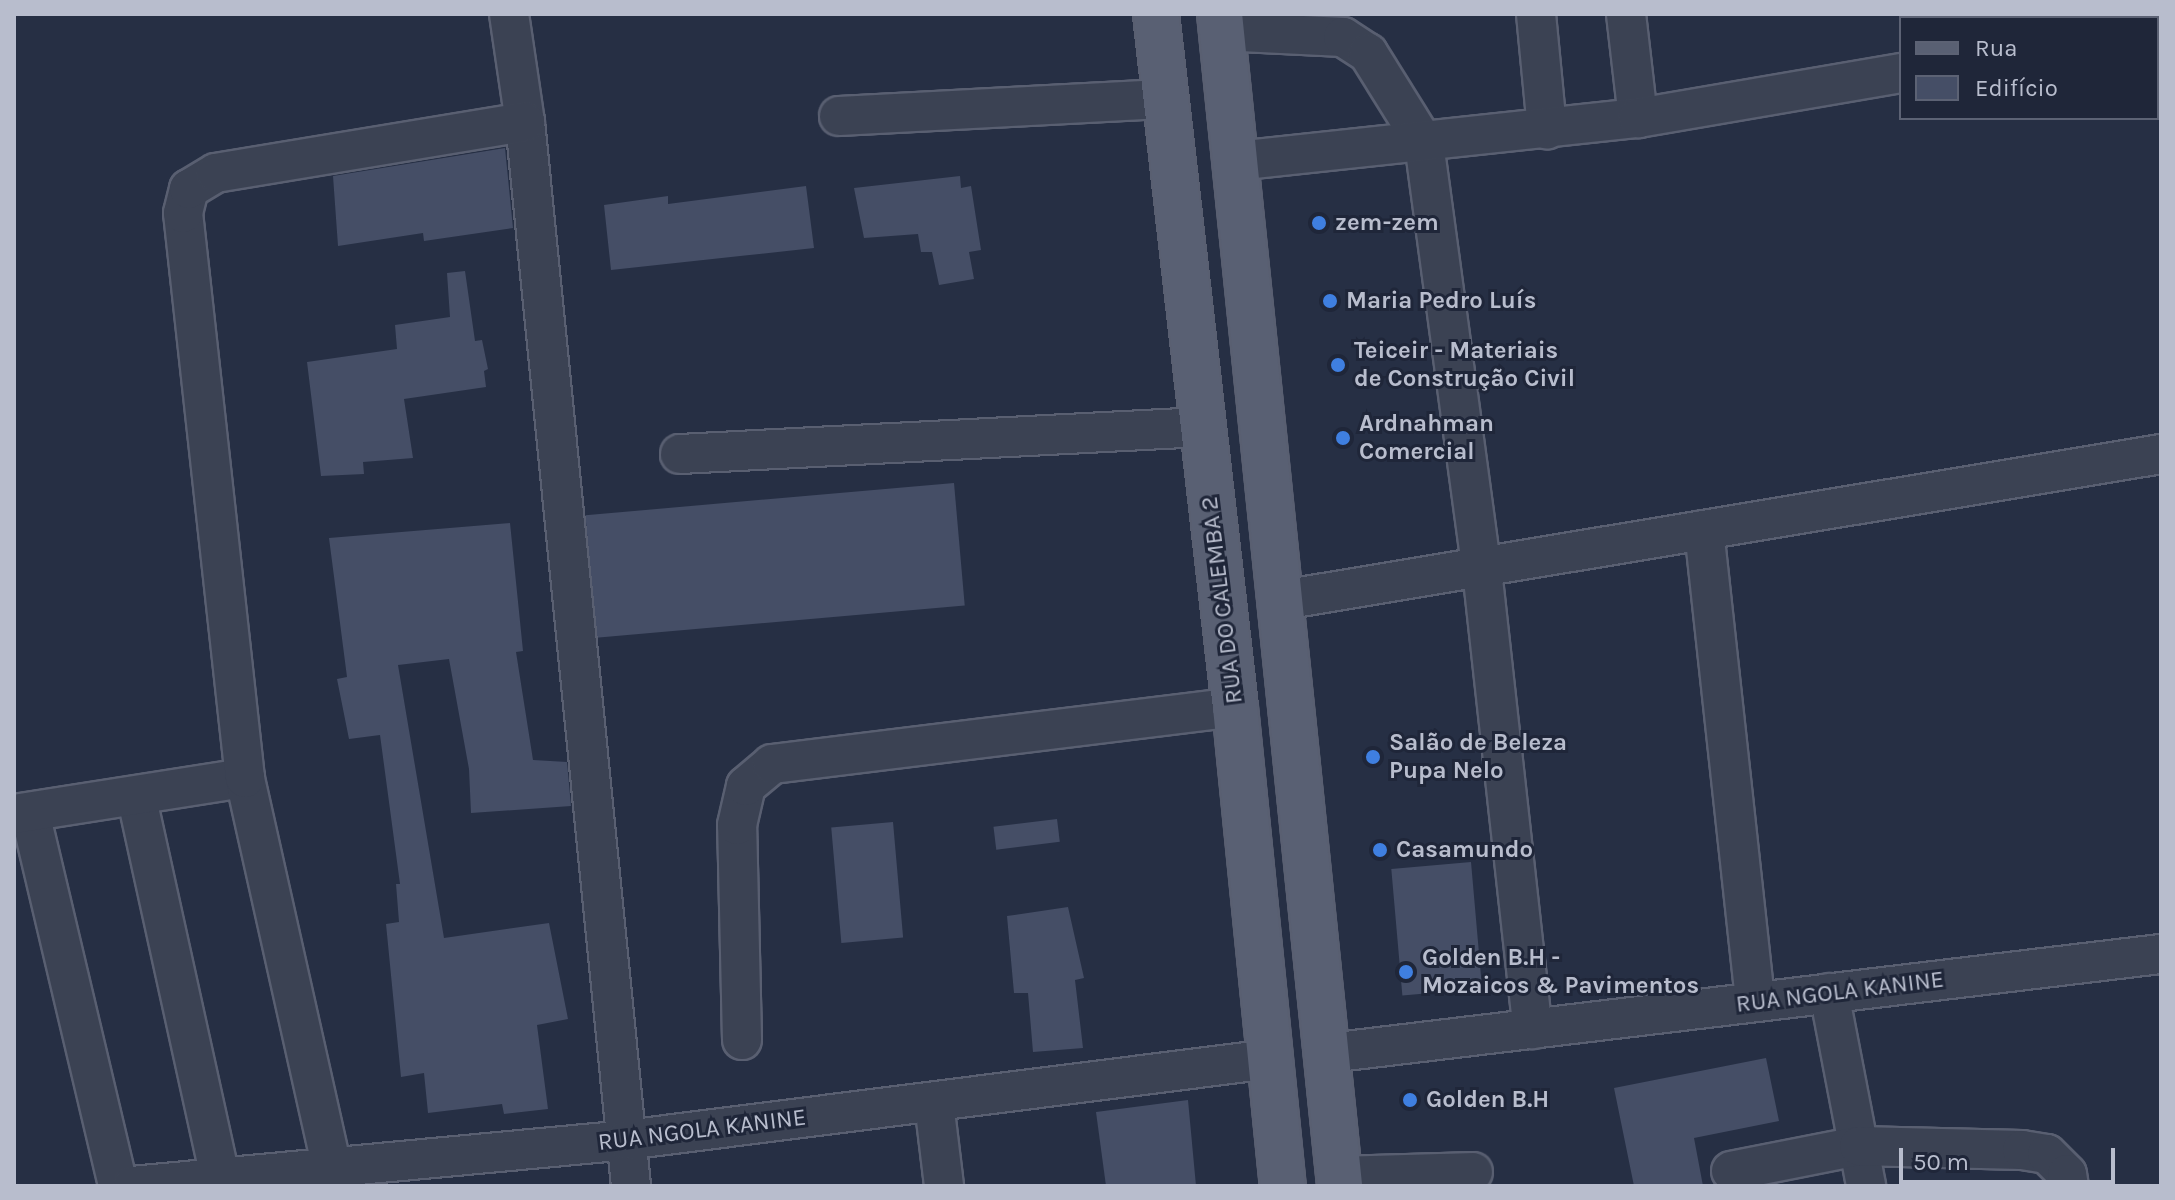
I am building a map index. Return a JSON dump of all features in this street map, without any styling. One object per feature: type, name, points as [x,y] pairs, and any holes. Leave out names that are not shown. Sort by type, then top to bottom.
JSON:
[{"type":"main road","name":"RUA DO CALEMBA 2","points":[[1156,14],[1163,99],[1235,707],[1283,1186]]},
{"type":"main road","points":[[1220,23],[1340,1181]]},
{"type":"street","points":[[509,14],[525,122],[631,1186]]},
{"type":"street","points":[[1536,14],[1547,129]]},
{"type":"street","points":[[1626,14],[1638,118]]},
{"type":"street","points":[[1220,23],[1343,37],[1376,64],[1424,143],[1482,570],[1533,1029]]},
{"type":"street","points":[[1235,161],[1638,118],[1899,73]]},
{"type":"street","points":[[839,116],[1163,99]]},
{"type":"street","points":[[332,1168],[245,778],[186,278],[183,213],[189,189],[216,173],[525,122]]},
{"type":"street","points":[[680,454],[1202,427]]},
{"type":"street","points":[[1282,600],[1482,570],[2161,454]]},
{"type":"street","points":[[1704,530],[1755,1001]]},
{"type":"street","points":[[742,1040],[737,825],[746,786],[772,764],[1235,707]]},
{"type":"street","points":[[118,1186],[22,814],[137,799],[245,778]]},
{"type":"street","points":[[137,799],[220,1177]]},
{"type":"street","name":"RUA NGOLA KANINE","points":[[1329,1053],[2161,954]]},
{"type":"street","points":[[1829,993],[1866,1186]]},
{"type":"street","name":"RUA NGOLA KANINE","points":[[132,1186],[332,1168],[400,1174],[626,1140],[1270,1059]]},
{"type":"street","points":[[934,1103],[944,1186]]},
{"type":"street","points":[[1731,1171],[1859,1146],[2047,1154],[2067,1174],[2069,1186]]},
{"type":"street","points":[[1340,1181],[1473,1172]]},
{"type":"building","points":[[505,148],[513,228],[424,241],[423,233],[338,246],[333,176]]},
{"type":"building","points":[[960,176],[961,188],[971,186],[981,250],[969,252],[974,279],[939,285],[932,252],[921,252],[918,234],[864,238],[854,188]]},
{"type":"building","points":[[806,186],[814,248],[611,270],[604,205],[668,196],[668,204]]},
{"type":"building","points":[[465,271],[475,341],[482,340],[488,369],[484,371],[486,387],[404,399],[413,458],[363,462],[364,474],[321,476],[307,362],[397,349],[395,325],[450,317],[447,273]]},
{"type":"building","points":[[954,483],[965,606],[596,638],[585,515]]},
{"type":"building","points":[[510,523],[523,651],[516,652],[533,760],[567,762],[571,806],[471,813],[469,769],[449,659],[398,665],[444,938],[549,923],[568,1019],[537,1025],[548,1109],[504,1114],[502,1104],[428,1113],[424,1073],[401,1077],[386,924],[399,922],[396,884],[400,884],[380,735],[349,739],[337,679],[347,677],[329,538]]},
{"type":"building","points":[[1057,819],[1060,842],[996,850],[993,827]]},
{"type":"building","points":[[893,822],[903,938],[841,943],[831,827]]},
{"type":"building","points":[[1471,862],[1482,989],[1402,995],[1391,869]]},
{"type":"building","points":[[1068,907],[1084,978],[1075,980],[1083,1048],[1033,1052],[1028,993],[1014,993],[1007,916]]},
{"type":"building","points":[[1766,1058],[1779,1121],[1694,1138],[1703,1186],[1634,1186],[1614,1088]]},
{"type":"building","points":[[1188,1100],[1196,1186],[1106,1186],[1096,1112]]},
{"type":"place","name":"zem-zem","points":[[1319,223]]},
{"type":"place","name":"Maria Pedro Luís","points":[[1330,301]]},
{"type":"place","name":"Teiceir - Materiais de Construção Civil","points":[[1338,365]]},
{"type":"place","name":"Ardnahman Comercial","points":[[1343,438]]},
{"type":"place","name":"Salão de Beleza Pupa Nelo","points":[[1373,757]]},
{"type":"place","name":"Casamundo","points":[[1380,850]]},
{"type":"place","name":"Golden B.H - Mozaicos & Pavimentos","points":[[1406,972]]},
{"type":"place","name":"Golden B.H","points":[[1410,1100]]}]
